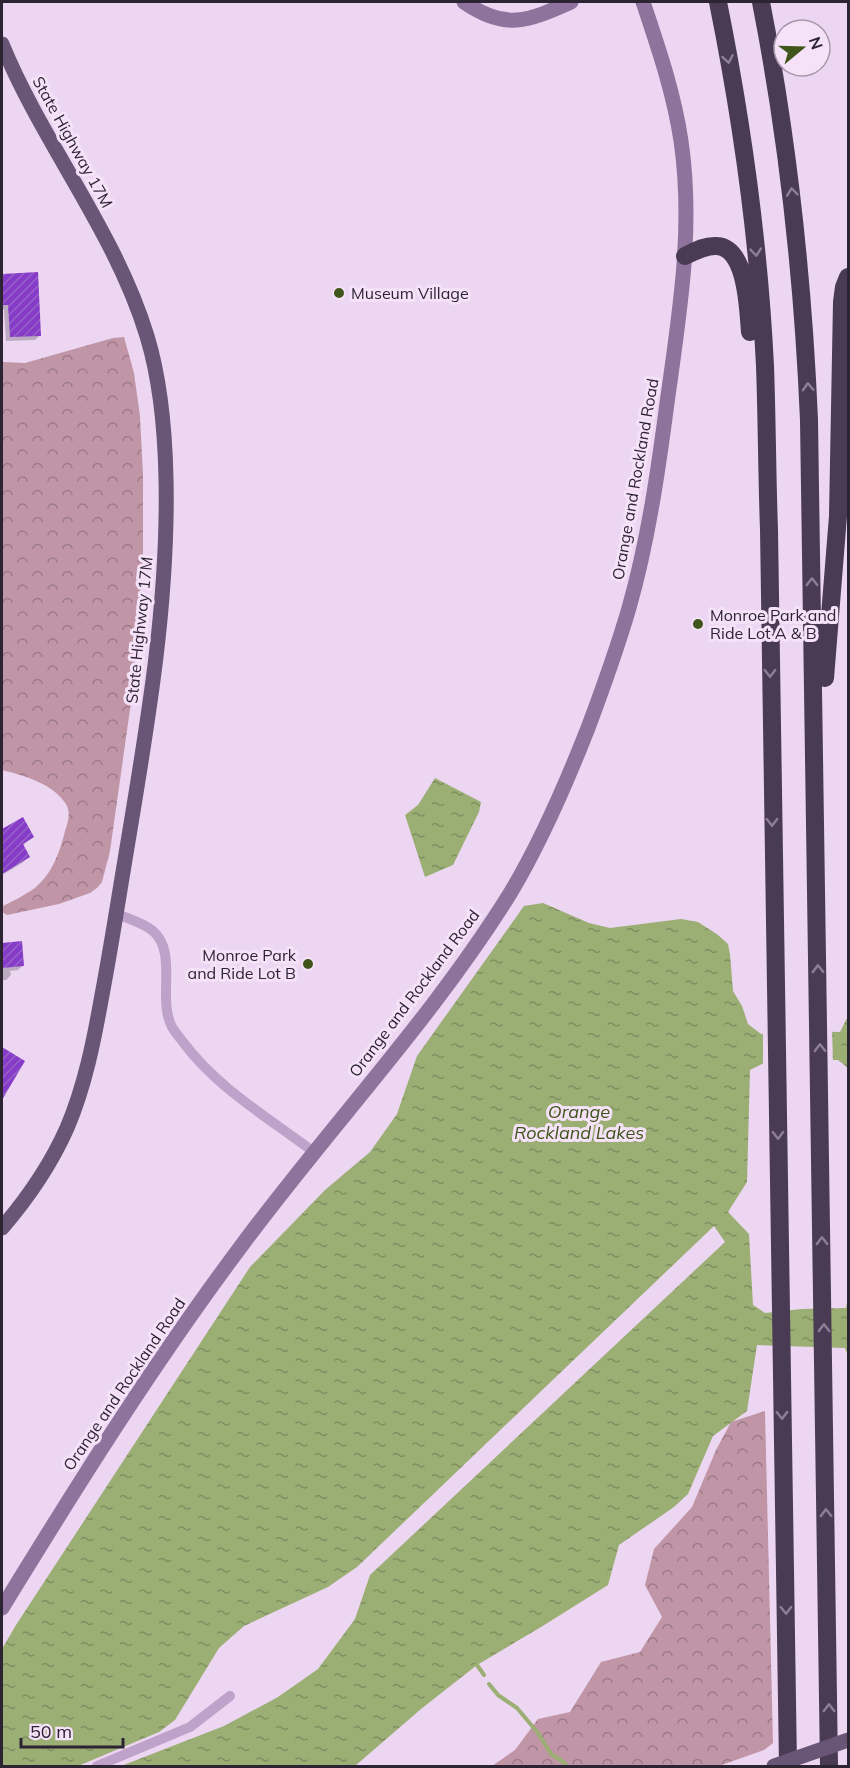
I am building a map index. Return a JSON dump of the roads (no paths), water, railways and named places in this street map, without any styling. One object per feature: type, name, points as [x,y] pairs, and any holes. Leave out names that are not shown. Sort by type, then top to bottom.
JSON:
[{"type":"highway","points":[[718,2],[740,130],[758,268],[765,365],[788,1767]]},
{"type":"highway","points":[[761,2],[790,177],[801,274],[809,420],[829,1767]]},
{"type":"highway","points":[[686,256],[707,247],[719,246],[729,250],[741,269],[748,311],[755,431],[769,530]]},
{"type":"highway","points":[[816,787],[825,708],[826,655],[837,541],[842,302],[844,286],[849,277]]},
{"type":"main road","name":"State Highway 17M","points":[[2,44],[29,101],[111,249],[147,336],[158,382],[165,447],[167,523],[162,611],[147,729],[91,1058],[67,1128],[42,1174],[2,1228]]},
{"type":"main road","points":[[774,1767],[849,1740]]},
{"type":"street","points":[[464,2],[488,16],[506,20],[522,20],[537,16],[571,2]]},
{"type":"street","name":"Orange and Rockland Road","points":[[2,1608],[162,1355],[268,1210],[464,962],[511,892],[545,829],[576,758],[611,664],[639,569],[663,435],[686,256],[686,187],[680,131],[668,80],[643,2]]},
{"type":"street","points":[[116,914],[153,931],[162,942],[165,955],[165,998],[168,1014],[172,1027],[191,1053],[227,1089],[315,1153]]},
{"type":"street","points":[[97,1767],[190,1727],[230,1696]]},
{"type":"water","points":[[435,778],[481,802],[479,812],[453,865],[425,877],[405,815],[418,805]]},
{"type":"water","name":"Orange Rockland Lakes","points":[[543,903],[589,923],[610,928],[681,919],[698,922],[728,944],[733,991],[742,1006],[748,1024],[761,1034],[797,1031],[840,1032],[848,1016],[848,1068],[838,1060],[799,1060],[762,1064],[750,1070],[747,1182],[728,1212],[749,1234],[753,1305],[765,1313],[846,1308],[848,1298],[848,1356],[845,1348],[757,1345],[747,1411],[713,1436],[688,1494],[674,1507],[619,1545],[608,1585],[477,1665],[421,1709],[355,1766],[121,1766],[224,1726],[278,1697],[318,1669],[355,1619],[370,1575],[725,1242],[714,1226],[357,1567],[328,1587],[244,1626],[219,1648],[175,1720],[159,1732],[78,1766],[2,1766],[2,1649],[16,1625],[250,1267],[325,1190],[370,1152],[397,1114],[417,1056],[524,906]]},
{"type":"waterway","points":[[477,1665],[484,1675]]},
{"type":"waterway","points":[[489,1684],[498,1695],[517,1708],[538,1733],[551,1754],[567,1766]]},
{"type":"place","name":"Museum Village","points":[[339,293]]},
{"type":"place","name":"Monroe Park and Ride Lot A & B","points":[[698,624]]},
{"type":"place","name":"Monroe Park and Ride Lot B","points":[[308,964]]}]
